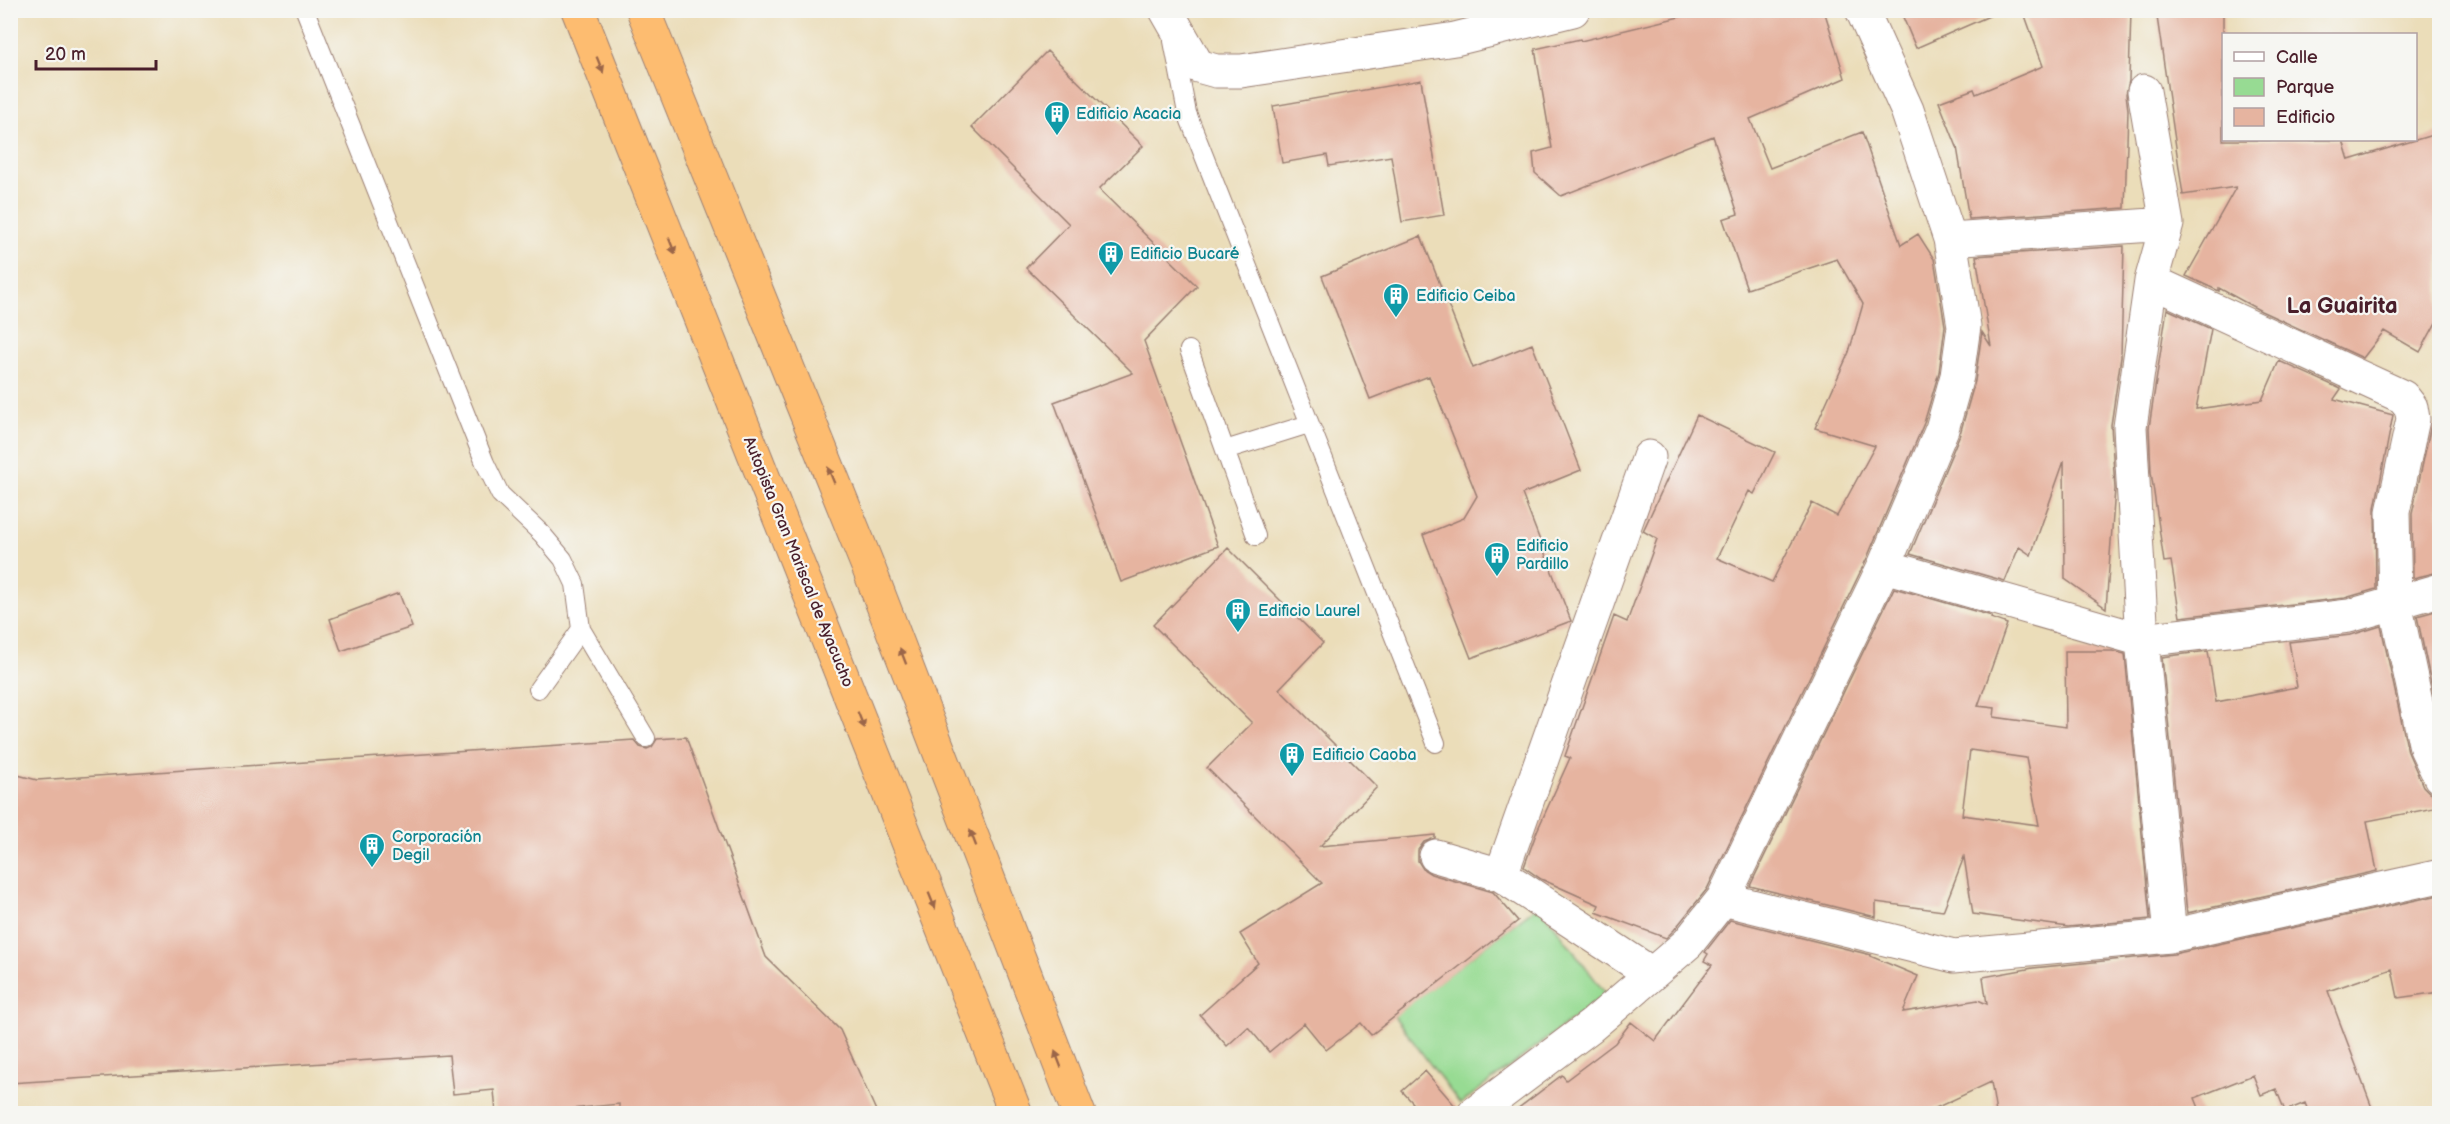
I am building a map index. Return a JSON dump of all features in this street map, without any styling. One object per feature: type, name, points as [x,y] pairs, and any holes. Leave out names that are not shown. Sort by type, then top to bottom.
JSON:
[{"type":"highway","name":"Autopista Gran Mariscal de Ayacucho","points":[[578,10],[1016,1113]]},
{"type":"highway","points":[[643,10],[869,569],[1079,1113]]},
{"type":"street","points":[[1167,11],[1198,66],[1216,71],[1241,71],[1455,39],[1573,10]]},
{"type":"street","points":[[1474,1113],[1591,1026],[1652,974],[1688,943],[1723,899],[1884,566],[1942,429],[1958,376],[1964,326],[1950,239],[1906,110],[1862,10]]},
{"type":"street","points":[[2144,91],[2167,224],[2151,281],[2130,427],[2142,640],[2170,936]]},
{"type":"street","points":[[1950,239],[2167,224]]},
{"type":"street","points":[[2151,281],[2403,397],[2411,407],[2413,418],[2392,513],[2395,603],[2426,748],[2439,777]]},
{"type":"street","points":[[1501,875],[1649,457]]},
{"type":"street","points":[[1884,566],[2142,640],[2349,616],[2439,590]]},
{"type":"street","points":[[1436,856],[1501,875],[1652,974]]},
{"type":"street","points":[[1723,899],[1954,956],[2170,936],[2439,876]]},
{"type":"lane","points":[[305,10],[500,494],[542,534],[563,559],[575,584],[581,629],[646,738]]},
{"type":"lane","points":[[1167,11],[1187,113],[1436,743]]},
{"type":"lane","points":[[1189,350],[1256,536]]},
{"type":"lane","points":[[1225,450],[1309,424]]},
{"type":"lane","points":[[538,689],[581,629]]},
{"type":"green space","points":[[1539,905],[1606,994],[1460,1104],[1394,1016]]},
{"type":"building","points":[[1708,10],[1824,10],[1845,78],[1750,119],[1770,168],[1862,132],[1901,245],[1918,234],[1934,259],[1945,326],[1939,372],[1924,423],[1867,558],[1707,889],[1666,938],[1596,912],[1599,905],[1541,879],[1524,867],[1537,831],[1570,758],[1565,756],[1614,616],[1627,622],[1657,539],[1643,531],[1697,415],[1775,452],[1754,494],[1749,491],[1717,558],[1772,582],[1812,503],[1837,516],[1875,446],[1815,428],[1849,352],[1863,304],[1837,259],[1747,289],[1723,219],[1738,214],[1713,136],[1561,196],[1535,173],[1533,153],[1552,148],[1535,49],[1580,39],[1581,41]]},
{"type":"building","points":[[1900,10],[2003,10],[1916,48]]},
{"type":"building","points":[[2023,10],[2131,10],[2129,81],[2126,94],[2128,110],[2125,208],[1969,219],[1957,147],[1939,102],[1974,89],[1976,94],[2043,66]]},
{"type":"building","points":[[2156,10],[2223,10],[2222,141],[2343,141],[2349,160],[2439,133],[2439,317],[2420,352],[2384,331],[2363,358],[2261,311],[2219,288],[2219,291],[2186,276],[2236,187],[2183,195]]},
{"type":"building","points":[[1047,51],[1143,146],[1099,189],[1197,286],[1144,341],[1218,546],[1121,582],[1054,402],[1133,373],[1026,268],[1069,224],[972,127]]},
{"type":"building","points":[[1421,80],[1444,215],[1402,222],[1391,156],[1329,166],[1327,155],[1282,163],[1273,106]]},
{"type":"building","points":[[1421,236],[1473,368],[1532,344],[1581,470],[1522,494],[1571,621],[1471,658],[1423,535],[1464,518],[1477,496],[1429,376],[1370,399],[1322,276]]},
{"type":"building","points":[[2124,246],[2121,357],[2111,425],[2115,489],[2106,608],[2065,579],[2064,461],[2031,555],[2019,547],[2005,581],[1910,554],[1960,434],[1975,381],[1982,332],[1991,346],[1976,256]]},
{"type":"building","points":[[2167,309],[2211,329],[2196,409],[2262,400],[2279,361],[2341,389],[2334,399],[2393,415],[2375,508],[2376,589],[2345,598],[2180,617],[2171,561],[2164,562],[2151,472],[2149,428]]},
{"type":"building","points":[[2431,425],[2439,427],[2439,572],[2413,578],[2412,514]]},
{"type":"building","points":[[1228,548],[1323,643],[1279,689],[1377,787],[1320,846],[1435,835],[1435,838],[1424,842],[1418,850],[1418,861],[1423,869],[1431,874],[1493,892],[1518,921],[1371,1035],[1361,1023],[1326,1050],[1304,1023],[1269,1052],[1248,1027],[1227,1046],[1200,1015],[1258,963],[1240,934],[1322,883],[1207,768],[1252,723],[1153,625]]},
{"type":"building","points":[[1894,588],[1992,616],[1991,618],[2007,624],[1978,706],[1995,708],[1994,717],[2066,727],[2065,651],[2112,651],[2125,654],[2150,919],[2068,927],[1973,914],[1964,857],[1943,911],[1876,902],[1876,917],[1750,886]],"holes":[[[1970,750],[2026,758],[2039,825],[1962,815]]]},
{"type":"building","points":[[399,593],[412,627],[341,651],[330,619]]},
{"type":"building","points":[[2439,610],[2439,721],[2417,616]]},
{"type":"building","points":[[2381,626],[2408,752],[2423,786],[2430,793],[2439,796],[2439,807],[2367,821],[2377,871],[2187,913],[2162,657],[2208,651],[2216,702],[2297,687],[2289,642],[2351,635]]},
{"type":"building","name":"Corporación Degil","points":[[686,737],[766,957],[840,1030],[877,1113],[619,1113],[619,1104],[531,1113],[496,1113],[494,1090],[453,1094],[449,1055],[10,1083],[10,773],[37,780],[634,740],[640,747],[647,749],[652,747],[657,739]]},
{"type":"building","points":[[2439,895],[2439,992],[2398,998],[2392,969],[2328,991],[2374,1113],[2309,1113],[2305,1103],[2285,1111],[2276,1089],[2261,1095],[2253,1075],[2195,1098],[2201,1113],[1996,1113],[1991,1082],[1925,1113],[1512,1113],[1562,1075],[1566,1080],[1615,1043],[1631,1022],[1655,1041],[1712,965],[1704,961],[1708,954],[1705,952],[1730,920],[1871,955],[1918,976],[1903,1012],[1978,1000],[1987,1004],[1983,977],[2033,968],[2174,954]]},
{"type":"building","points":[[1425,1071],[1457,1108],[1456,1113],[1422,1113],[1402,1091]]},
{"type":"place","name":"Edificio Acacia","points":[[1057,137]]},
{"type":"place","name":"Edificio Bucaré","points":[[1111,277]]},
{"type":"place","name":"Edificio Ceiba","points":[[1396,319]]},
{"type":"place","name":"Edificio Pardillo","points":[[1497,578]]},
{"type":"place","name":"Edificio Laurel","points":[[1238,634]]},
{"type":"place","name":"Edificio Caoba","points":[[1292,778]]},
{"type":"place","name":"Corporación Degil","points":[[372,869]]},
{"type":"district","name":"La Guairita","points":[[2342,306]]}]
